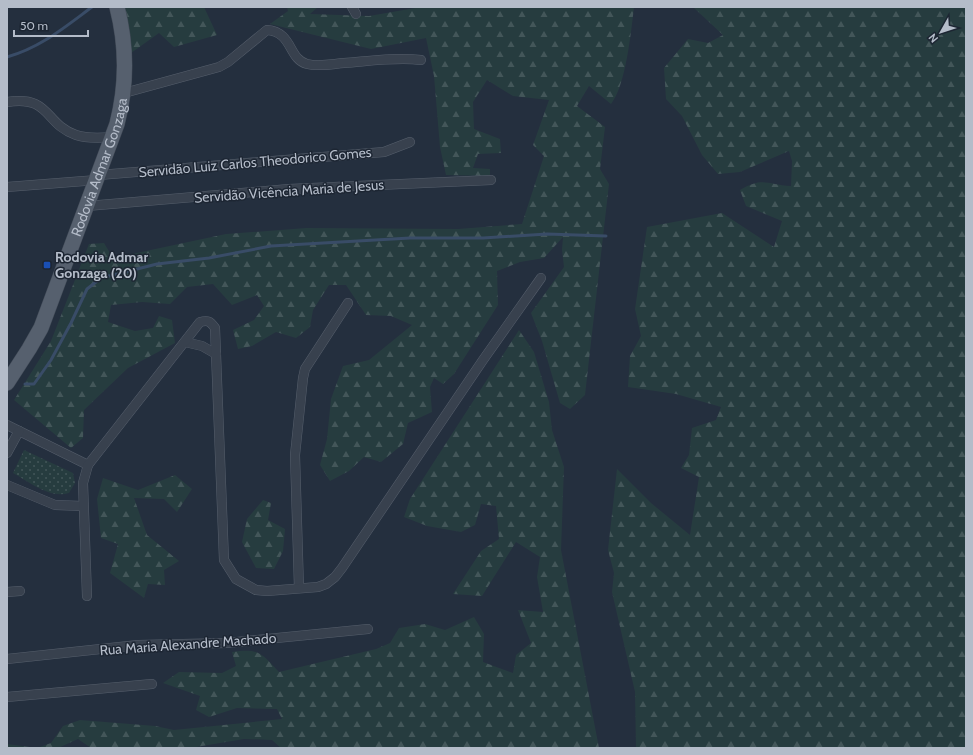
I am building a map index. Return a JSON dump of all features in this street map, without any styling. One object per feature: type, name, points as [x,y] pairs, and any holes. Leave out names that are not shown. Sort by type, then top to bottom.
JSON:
[{"type":"main road","name":"Rodovia Admar Gonzaga","points":[[7,383],[30,349],[41,328],[113,137],[124,93],[125,77],[122,31],[117,7]]},
{"type":"street","points":[[124,93],[219,67],[228,62],[267,30],[276,30],[286,39],[296,57],[306,64],[322,65],[406,58],[421,60]]},
{"type":"street","points":[[7,102],[20,100],[36,103],[44,108],[68,131],[76,135],[98,138],[113,137]]},
{"type":"street","name":"Servidão Luiz Carlos Theodorico Gomes","points":[[7,187],[98,177],[384,152],[410,142]]},
{"type":"street","name":"Servidão Vicência Maria de Jesus","points":[[87,206],[289,189],[491,180]]},
{"type":"street","points":[[87,596],[83,483],[88,465],[196,326],[207,320],[211,322],[215,328],[224,560],[236,579],[256,590],[267,591],[318,587],[326,584],[342,568],[483,360],[542,278]]},
{"type":"street","points":[[299,588],[295,455],[303,378],[305,369],[348,303]]},
{"type":"street","points":[[185,342],[202,346],[216,354]]},
{"type":"street","points":[[7,425],[88,465]]},
{"type":"street","points":[[7,453],[19,431]]},
{"type":"street","points":[[7,485],[56,505],[83,506]]},
{"type":"street","points":[[7,592],[20,591]]},
{"type":"street","name":"Rua Maria Alexandre Machado","points":[[7,659],[138,645],[227,643],[368,629]]},
{"type":"street","points":[[7,697],[152,684]]},
{"type":"green space","points":[[122,7],[204,7],[217,35],[174,47],[159,33],[131,53]]},
{"type":"green space","points":[[287,7],[318,7],[310,14],[369,16],[421,7],[634,7],[624,72],[616,95],[611,104],[589,86],[577,106],[605,127],[600,169],[609,184],[585,395],[570,409],[560,403],[542,341],[531,313],[564,267],[562,250],[563,237],[544,258],[520,262],[497,271],[498,305],[454,374],[443,384],[434,378],[430,387],[432,412],[408,423],[403,444],[381,462],[364,457],[349,471],[330,481],[320,465],[327,439],[331,399],[343,366],[369,360],[412,325],[391,316],[366,315],[346,285],[329,285],[313,310],[310,327],[296,338],[276,332],[252,346],[238,349],[233,330],[254,320],[264,306],[257,295],[232,305],[213,284],[187,287],[170,304],[142,302],[111,305],[108,322],[135,331],[153,328],[159,316],[172,320],[175,343],[128,368],[84,410],[83,438],[71,448],[14,400],[51,341],[89,244],[104,243],[113,258],[226,234],[307,228],[458,229],[522,224],[544,156],[533,145],[549,100],[513,96],[487,80],[473,102],[474,129],[500,139],[501,153],[478,154],[473,168],[490,169],[490,176],[446,175],[440,147],[434,76],[426,38],[371,49],[270,24],[288,11]]},
{"type":"green space","points":[[693,7],[966,7],[966,748],[636,748],[635,692],[612,592],[614,573],[608,550],[617,469],[651,503],[690,535],[699,477],[681,468],[689,455],[692,428],[716,420],[721,407],[676,394],[628,387],[630,356],[641,336],[635,309],[647,227],[722,213],[774,247],[782,221],[746,206],[740,190],[754,183],[760,182],[791,186],[792,161],[789,151],[740,172],[718,174],[702,155],[682,116],[666,99],[664,68],[688,39],[708,43],[723,35]]},
{"type":"green space","points":[[519,330],[534,352],[549,402],[552,430],[564,467],[561,550],[599,748],[281,748],[272,740],[244,739],[190,748],[91,748],[78,739],[58,748],[37,748],[51,743],[63,726],[80,720],[155,726],[174,730],[282,719],[277,709],[237,708],[209,717],[196,710],[200,696],[163,683],[179,672],[222,673],[236,666],[232,652],[248,651],[259,653],[279,672],[376,649],[390,643],[399,628],[425,624],[445,630],[474,617],[484,634],[483,662],[513,673],[516,655],[531,643],[518,610],[543,612],[537,577],[540,557],[516,542],[482,596],[453,594],[481,551],[499,539],[496,506],[481,504],[475,525],[461,532],[427,526],[404,517],[410,499]]},
{"type":"green space","points":[[24,450],[73,473],[75,483],[69,493],[54,494],[47,492],[13,473]]},
{"type":"green space","points":[[175,475],[192,489],[177,512],[164,499],[134,498],[147,535],[179,561],[164,570],[165,585],[148,584],[144,598],[110,573],[118,544],[101,538],[97,499],[103,478],[138,490]]},
{"type":"green space","points":[[263,500],[271,503],[268,520],[285,529],[283,551],[274,569],[256,568],[242,542],[247,519]]},
{"type":"green space","points":[[7,744],[37,748],[7,748]]},
{"type":"waterway","points":[[7,57],[41,42],[92,7]]},
{"type":"waterway","points":[[25,384],[34,384],[51,360],[87,289],[101,278],[157,264],[209,258],[271,246],[410,238],[483,238],[547,234],[606,236]]},
{"type":"place","name":"Rodovia Admar Gonzaga (20)","points":[[47,265]]}]
